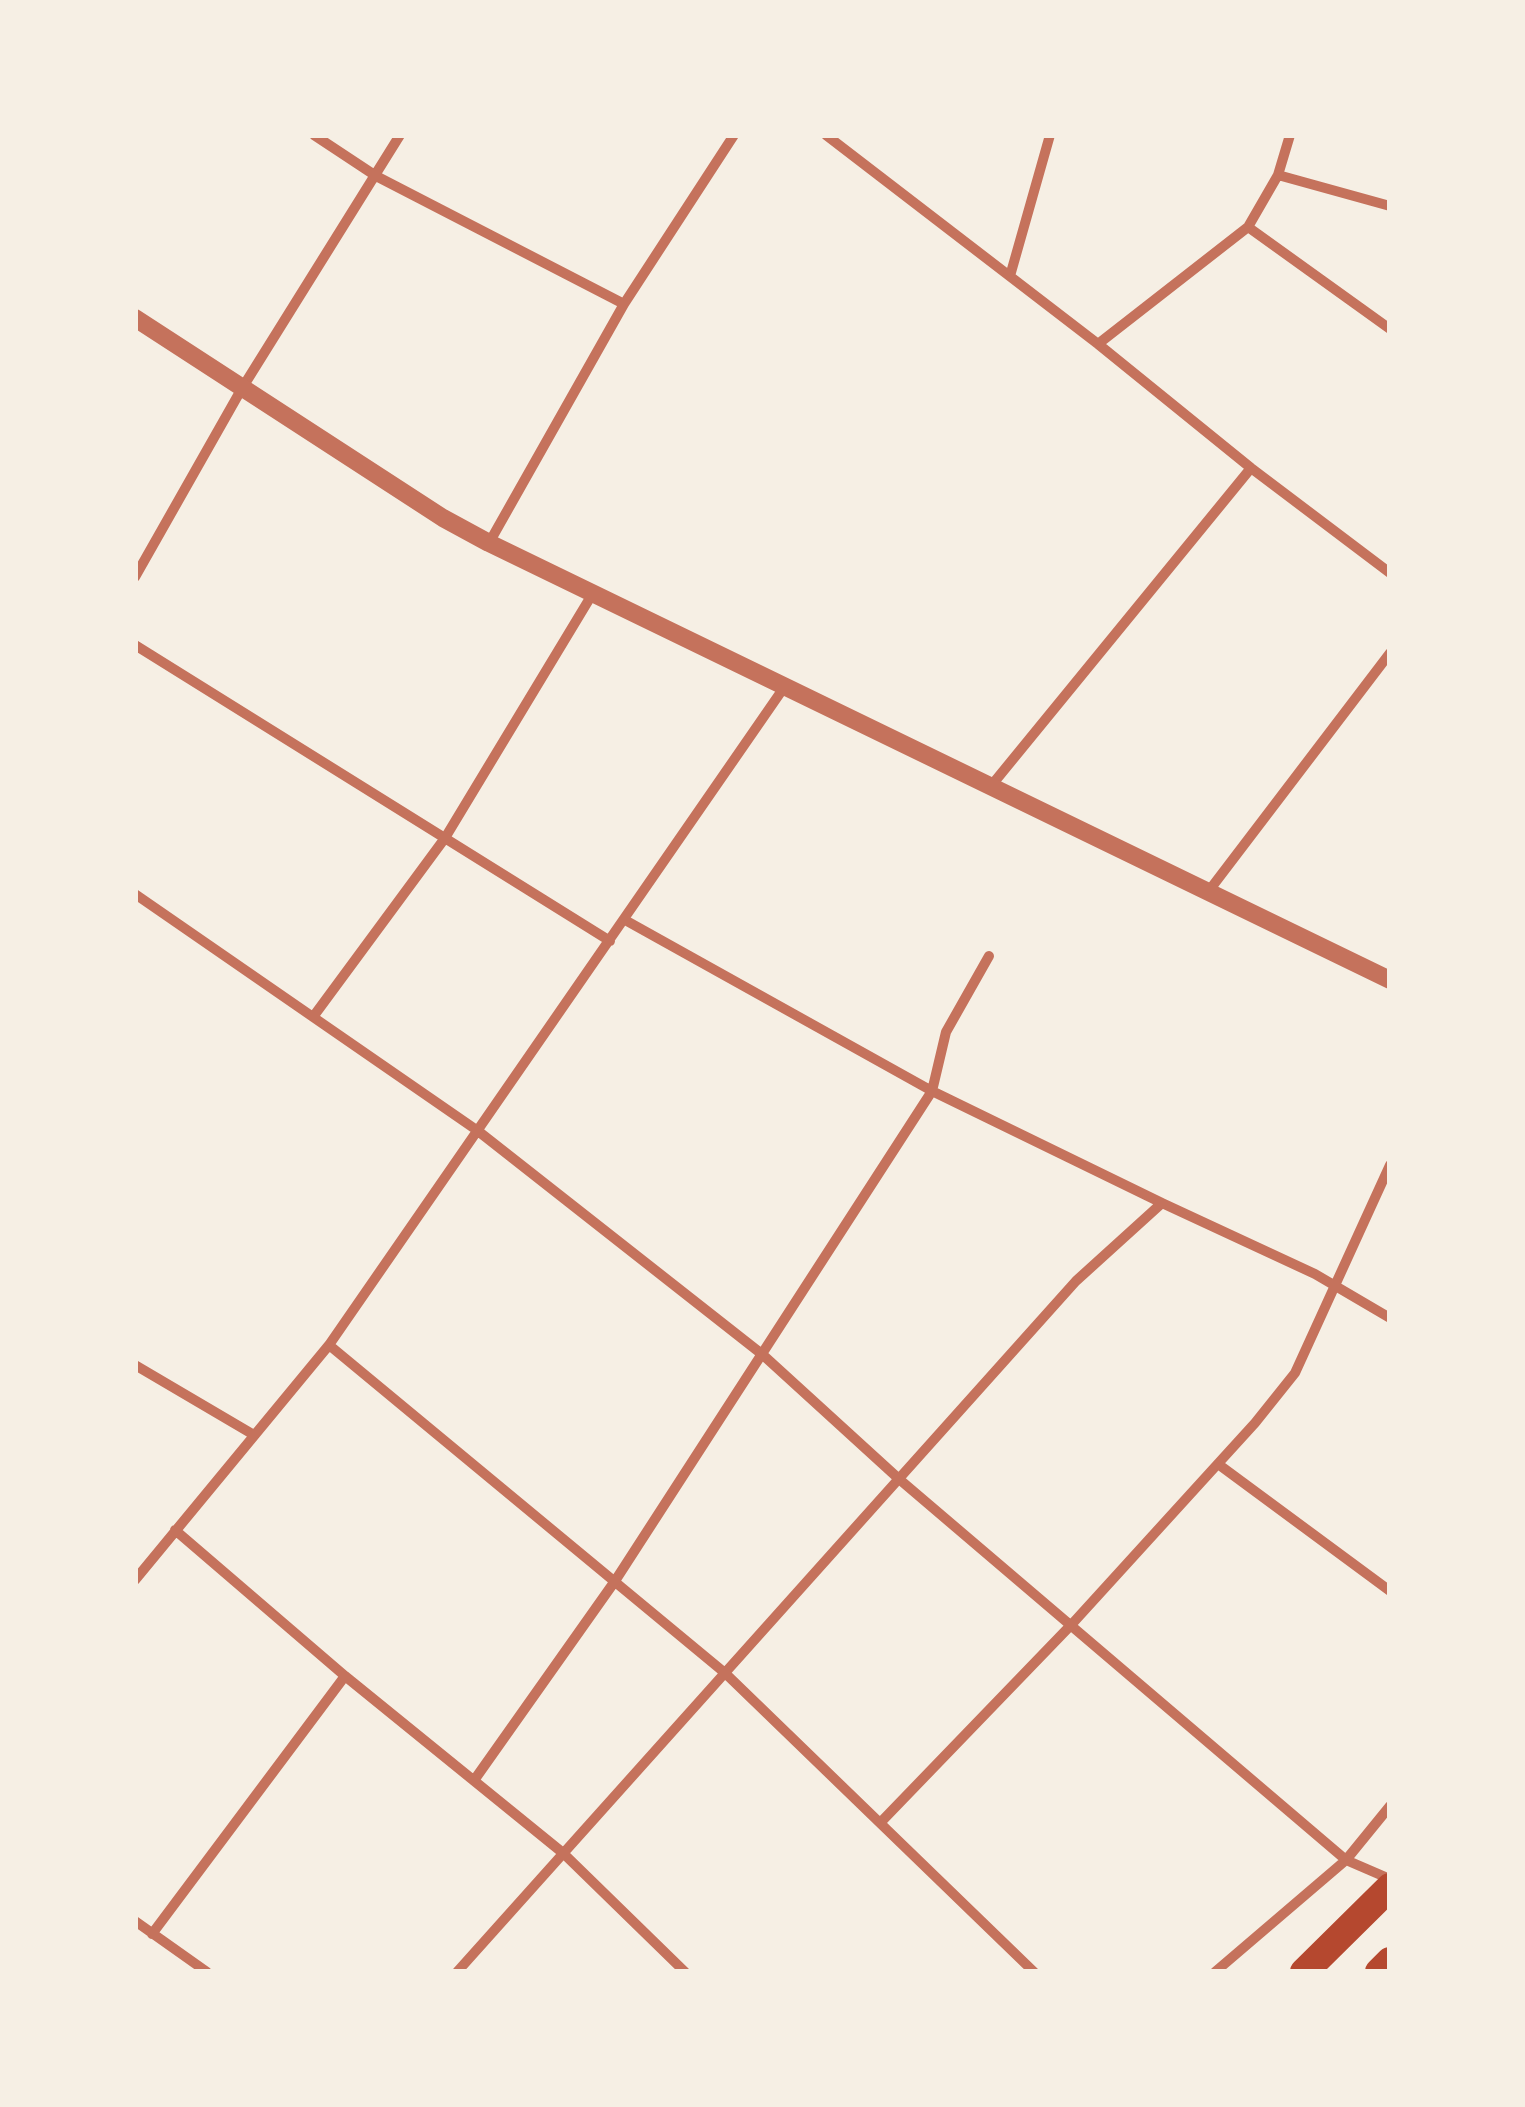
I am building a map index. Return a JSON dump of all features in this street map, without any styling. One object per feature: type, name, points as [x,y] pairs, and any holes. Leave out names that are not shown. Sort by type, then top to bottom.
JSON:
[{"type":"highway","points":[[1304,1972],[1390,1887]]},
{"type":"highway","points":[[1378,1972],[1390,1961]]},
{"type":"street","points":[[314,135],[376,176],[624,304]]},
{"type":"street","points":[[135,577],[241,390],[400,135]]},
{"type":"street","points":[[489,542],[624,304],[734,135]]},
{"type":"street","points":[[826,135],[1390,573]]},
{"type":"street","points":[[1010,276],[1050,135]]},
{"type":"street","points":[[1098,344],[1248,226],[1278,175],[1290,135]]},
{"type":"street","points":[[1278,175],[1390,206]]},
{"type":"street","points":[[1248,226],[1390,329]]},
{"type":"street","points":[[135,318],[443,518],[1390,980]]},
{"type":"street","points":[[991,786],[1251,468]]},
{"type":"street","points":[[313,1017],[445,838],[593,593]]},
{"type":"street","points":[[135,645],[610,941]]},
{"type":"street","points":[[1208,892],[1390,653]]},
{"type":"street","points":[[135,1580],[328,1345],[785,686]]},
{"type":"street","points":[[135,894],[478,1130],[764,1355],[899,1479],[1346,1860],[1390,1879]]},
{"type":"street","points":[[625,920],[932,1090],[1334,1286],[1390,1318]]},
{"type":"street","points":[[475,1779],[615,1580],[932,1090],[946,1032],[989,956]]},
{"type":"street","points":[[880,1823],[1072,1624],[1295,1373],[1390,1165]]},
{"type":"street","points":[[457,1972],[1076,1281],[1162,1203]]},
{"type":"street","points":[[328,1345],[725,1673],[1034,1972]]},
{"type":"street","points":[[135,1365],[254,1434]]},
{"type":"street","points":[[1218,1464],[1390,1591]]},
{"type":"street","points":[[175,1530],[345,1676],[564,1853],[686,1972]]},
{"type":"street","points":[[152,1934],[345,1676]]},
{"type":"street","points":[[1215,1972],[1346,1860],[1390,1806]]},
{"type":"street","points":[[135,1921],[207,1972]]}]
